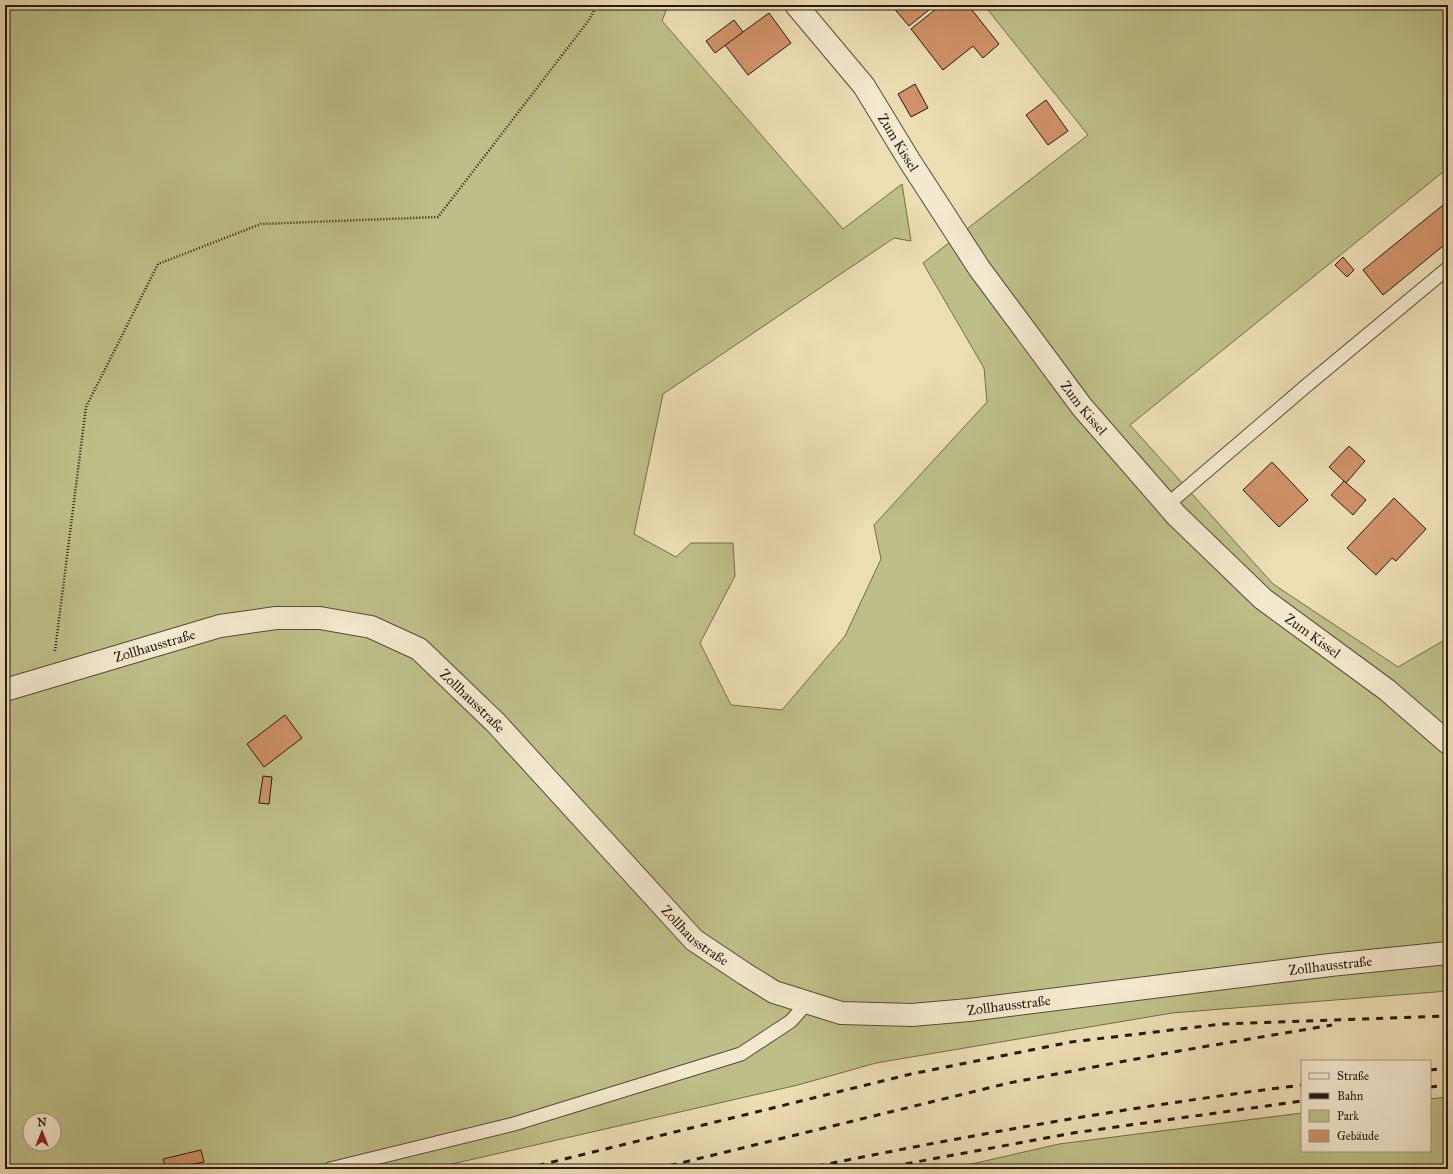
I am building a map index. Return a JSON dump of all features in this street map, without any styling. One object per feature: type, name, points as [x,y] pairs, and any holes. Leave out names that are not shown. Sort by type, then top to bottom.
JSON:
[{"type":"street","name":"Zum Kissel","points":[[796,5],[864,86],[913,167],[979,268],[1007,306],[1082,407],[1167,505],[1263,599],[1387,690],[1448,743]]},
{"type":"street","name":"Zollhausstraße","points":[[5,690],[220,626],[276,618],[320,618],[372,627],[419,649],[490,717],[694,940],[774,992],[841,1013],[912,1015],[977,1009],[1330,965],[1448,953]]},
{"type":"lane","points":[[1167,505],[1306,386],[1448,268]]},
{"type":"lane","points":[[330,1169],[514,1124],[741,1054],[791,1022],[807,1003]]},
{"type":"path","points":[[52,675],[86,407],[158,264],[261,224],[438,217],[589,20],[597,5]]},
{"type":"green space","points":[[5,5],[668,5],[662,21],[843,229],[902,184],[911,241],[894,238],[663,394],[634,534],[676,557],[691,543],[733,543],[735,576],[700,643],[731,705],[782,710],[845,636],[881,559],[874,525],[987,402],[984,368],[923,263],[1088,135],[984,5],[1448,5],[1448,168],[1130,425],[1273,584],[1398,667],[1448,638],[1448,991],[1172,1013],[876,1063],[798,1085],[430,1169],[5,1169]]},
{"type":"green space","points":[[1448,1097],[1448,1169],[1254,1169],[1246,1167],[1241,1169],[950,1169],[1059,1144],[1301,1113],[1301,1152],[1431,1152],[1431,1099]]},
{"type":"building","points":[[891,5],[935,5],[909,26]]},
{"type":"building","points":[[941,5],[968,5],[999,44],[983,58],[973,46],[943,70],[911,29]]},
{"type":"building","points":[[769,13],[791,43],[748,75],[725,45]]},
{"type":"building","points":[[734,20],[743,32],[715,53],[706,41]]},
{"type":"building","points":[[915,84],[928,108],[911,117],[898,94]]},
{"type":"building","points":[[1046,100],[1068,131],[1048,145],[1026,115]]},
{"type":"building","points":[[1448,201],[1448,242],[1383,295],[1363,270]]},
{"type":"building","points":[[1343,257],[1354,270],[1347,277],[1335,265]]},
{"type":"building","points":[[1349,446],[1365,461],[1346,483],[1329,467]]},
{"type":"building","points":[[1272,462],[1308,500],[1279,527],[1243,490]]},
{"type":"building","points":[[1344,481],[1366,500],[1353,515],[1331,495]]},
{"type":"building","points":[[1394,498],[1426,529],[1396,561],[1392,558],[1376,575],[1347,548]]},
{"type":"building","points":[[285,715],[302,738],[264,767],[247,744]]},
{"type":"building","points":[[263,776],[272,777],[269,804],[259,803]]},
{"type":"building","points":[[201,1150],[204,1162],[166,1169],[163,1159]]},
{"type":"railway","points":[[524,1169],[911,1074],[1071,1042],[1222,1024],[1448,1016]]},
{"type":"railway","points":[[656,1169],[1009,1083],[1173,1052],[1332,1025]]},
{"type":"railway","points":[[1431,1070],[1448,1068]]},
{"type":"railway","points":[[803,1169],[927,1144],[1052,1122],[1176,1102],[1301,1085]]},
{"type":"railway","points":[[1431,1087],[1448,1085]]},
{"type":"railway","points":[[878,1169],[1073,1133],[1301,1101]]}]
